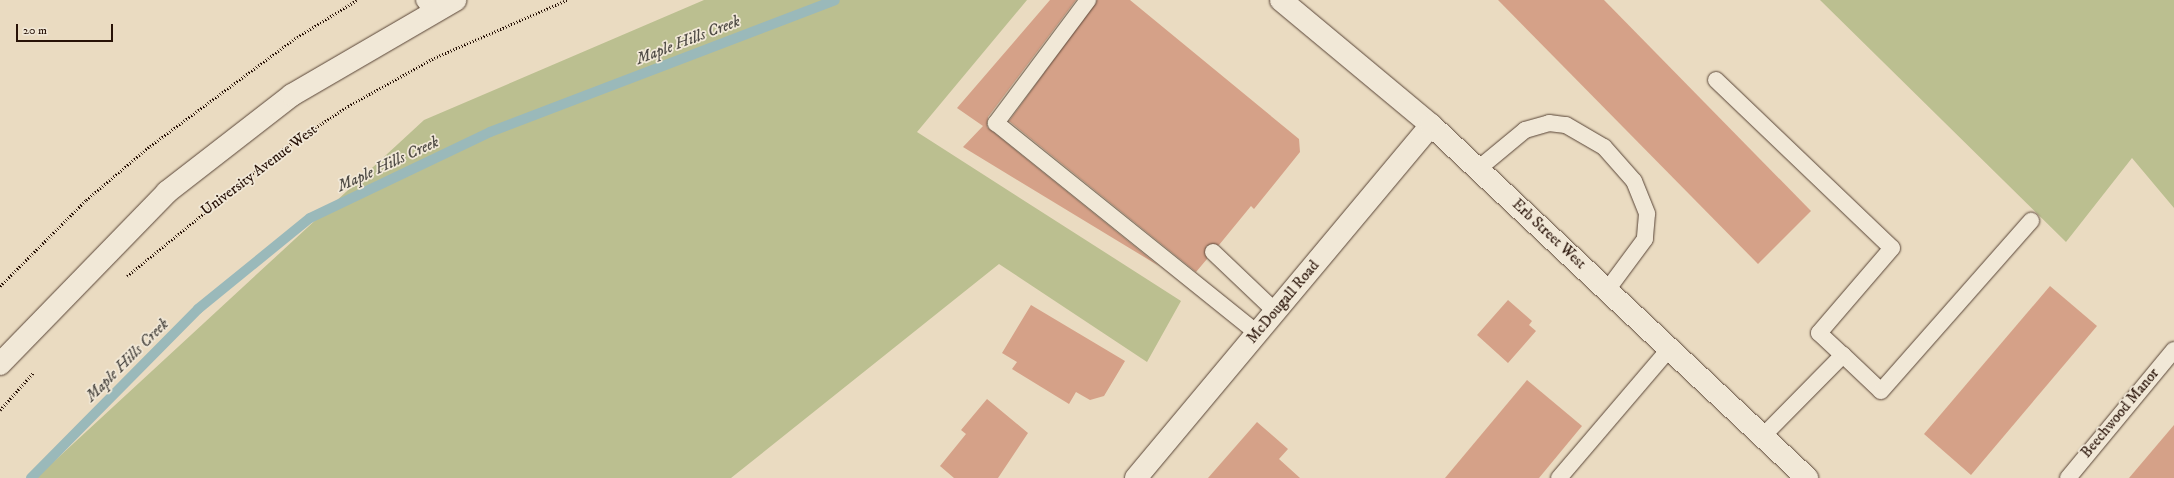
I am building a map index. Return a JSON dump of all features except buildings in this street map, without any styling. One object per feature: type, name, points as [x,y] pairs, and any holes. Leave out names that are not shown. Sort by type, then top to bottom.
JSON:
[{"type":"main road","points":[[0,364],[167,192],[292,95],[429,6],[455,0]]},
{"type":"main road","name":"Erb Street West","points":[[1281,0],[1431,125],[1608,289],[1669,349],[1807,478]]},
{"type":"main road","name":"McDougall Road","points":[[1136,478],[1431,125]]},
{"type":"lane","points":[[1088,0],[996,123],[1257,333]]},
{"type":"lane","points":[[1716,80],[1892,248],[1819,333],[1881,390],[2031,221]]},
{"type":"lane","points":[[1478,169],[1525,130],[1549,124],[1566,125],[1604,147],[1634,181],[1647,214],[1645,240],[1608,289]]},
{"type":"lane","points":[[1213,252],[1275,311]]},
{"type":"lane","points":[[1559,478],[1669,349]]},
{"type":"lane","name":"Beechwood Manor","points":[[2068,478],[2174,350]]},
{"type":"lane","points":[[1763,436],[1843,355]]},
{"type":"path","points":[[0,286],[86,200],[150,146],[297,37],[357,0]]},
{"type":"path","name":"University Avenue West","points":[[124,279],[224,194],[280,150],[348,106],[434,58],[567,0]]},
{"type":"path","points":[[0,410],[35,371]]},
{"type":"green space","points":[[704,0],[1027,0],[917,132],[1181,301],[1147,362],[999,264],[731,478],[36,478],[424,120]]},
{"type":"green space","points":[[1820,0],[2174,0],[2174,208],[2132,158],[2066,242]]},
{"type":"waterway","name":"Maple Hills Creek","points":[[31,478],[198,309],[310,218],[490,132],[835,0]]}]
